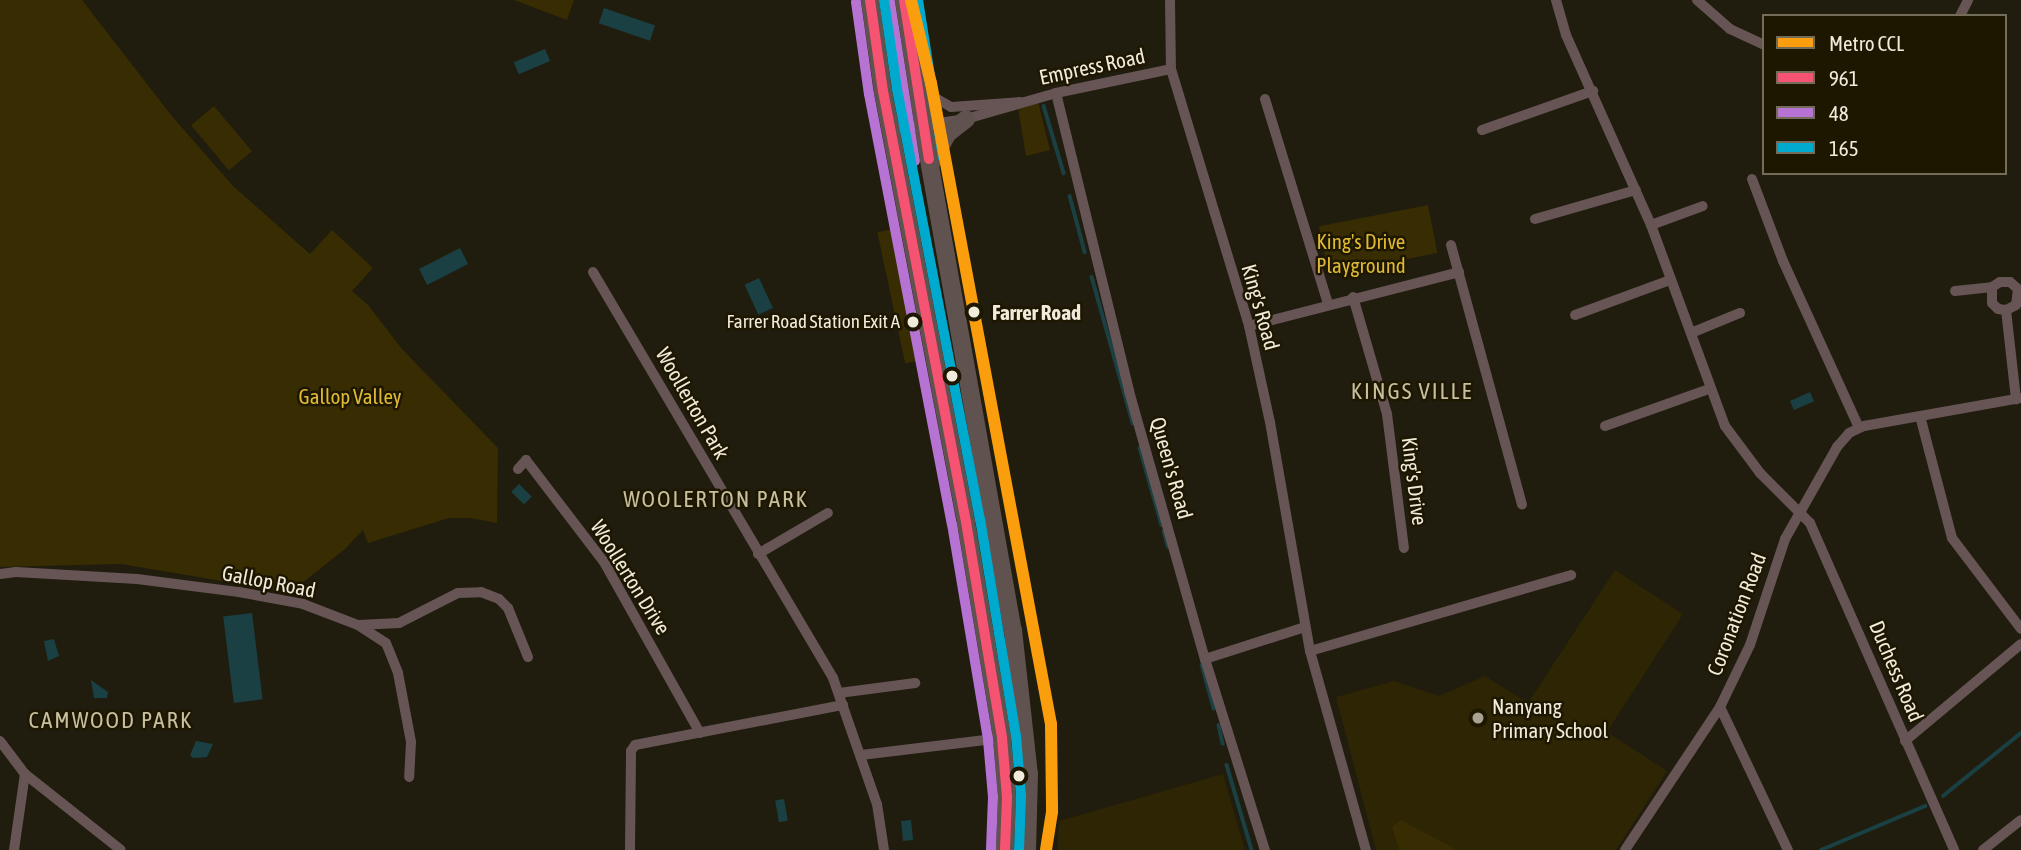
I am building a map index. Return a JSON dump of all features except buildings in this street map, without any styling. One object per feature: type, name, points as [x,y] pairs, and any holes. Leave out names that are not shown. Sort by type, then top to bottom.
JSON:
[{"type":"highway","points":[[870,0],[891,130],[966,522],[1002,738],[1007,797],[1005,850]]},
{"type":"highway","points":[[904,0],[930,166],[1013,630],[1029,774],[1027,850]]},
{"type":"highway","points":[[930,166],[947,134],[966,119]]},
{"type":"street","name":"King's Road","points":[[1170,0],[1171,68],[1249,326],[1270,422],[1310,651],[1366,850]]},
{"type":"street","name":"Duchess Road","points":[[1556,0],[1566,35],[1651,225],[1710,389],[1735,442],[1760,473],[1810,523],[1954,850]]},
{"type":"street","points":[[1697,0],[1730,29],[1762,44]]},
{"type":"street","name":"Empress Road","points":[[916,66],[932,96],[951,107],[1022,102]]},
{"type":"street","name":"Empress Road","points":[[891,130],[966,119],[1056,93],[1171,68]]},
{"type":"street","points":[[1482,130],[1593,91]]},
{"type":"street","name":"Queen's Road","points":[[1056,93],[1129,391],[1205,659],[1265,850]]},
{"type":"street","points":[[1265,99],[1328,304]]},
{"type":"street","points":[[1752,179],[1783,261],[1859,428],[2019,398],[2006,310]]},
{"type":"street","points":[[1535,219],[1636,190]]},
{"type":"street","points":[[1651,225],[1703,206]]},
{"type":"street","points":[[1451,245],[1522,504]]},
{"type":"street","name":"Woollerton Park","points":[[593,272],[839,693],[881,817],[884,850]]},
{"type":"street","points":[[1249,326],[1353,297],[1459,272]]},
{"type":"street","points":[[1575,315],[1670,280]]},
{"type":"street","points":[[1955,290],[1992,287],[2004,281],[2018,289],[2018,300],[2006,310]]},
{"type":"street","points":[[1992,287],[1992,303],[2006,310]]},
{"type":"street","name":"King's Drive","points":[[1353,297],[1387,414],[1404,548]]},
{"type":"street","points":[[1691,333],[1740,313]]},
{"type":"street","points":[[1605,426],[1710,389]]},
{"type":"street","points":[[1920,416],[1952,538],[2021,629]]},
{"type":"street","name":"Coronation Road","points":[[1625,850],[1720,707],[1750,645],[1785,539],[1837,447],[1849,433],[1859,428]]},
{"type":"street","name":"Woollerton Drive","points":[[518,469],[526,460],[604,562],[700,733]]},
{"type":"street","points":[[758,554],[828,513]]},
{"type":"street","name":"Gallop Road","points":[[0,574],[16,572],[137,579],[239,592],[303,604],[358,625],[386,643],[395,664],[408,719],[409,777]]},
{"type":"street","points":[[1310,651],[1571,575]]},
{"type":"street","points":[[358,625],[399,623],[458,593],[481,592],[499,598],[508,608],[528,657]]},
{"type":"street","points":[[1205,659],[1305,627]]},
{"type":"street","points":[[1905,741],[2021,644]]},
{"type":"street","points":[[839,693],[915,683]]},
{"type":"street","points":[[630,850],[632,747],[843,705]]},
{"type":"street","points":[[1720,707],[1788,850]]},
{"type":"street","points":[[861,755],[1002,738]]},
{"type":"street","points":[[0,741],[25,774],[121,850]]},
{"type":"street","points":[[14,850],[25,774]]},
{"type":"street","points":[[1983,850],[2021,820]]},
{"type":"shaded area","name":"Nanyang Primary School","points":[[1615,570],[1683,614],[1607,732],[1667,771],[1616,850],[1376,850],[1336,697],[1394,681],[1439,696],[1485,676],[1528,703]]},
{"type":"shaded area","points":[[1223,774],[1245,850],[1057,850],[1059,821]]},
{"type":"green space","name":"Gallop Valley","points":[[0,0],[82,0],[171,115],[233,186],[310,254],[332,230],[373,268],[352,291],[368,305],[402,349],[498,448],[497,523],[470,518],[449,518],[368,543],[363,530],[345,549],[302,583],[275,590],[121,564],[0,567]]},
{"type":"green space","points":[[514,0],[574,0],[567,20]]},
{"type":"green space","points":[[1038,101],[1050,150],[1026,156],[1018,108]]},
{"type":"green space","points":[[214,106],[252,151],[229,170],[191,125]]},
{"type":"green space","name":"King's Drive Playground","points":[[1428,205],[1437,253],[1328,274],[1319,226]]},
{"type":"green space","points":[[893,229],[921,360],[905,363],[877,232]]},
{"type":"green space","points":[[1401,820],[1457,850],[1399,850],[1392,827]]},
{"type":"water","points":[[604,8],[655,26],[650,41],[599,23]]},
{"type":"water","points":[[545,49],[550,61],[519,74],[514,62]]},
{"type":"water","points":[[460,248],[468,264],[427,285],[419,269]]},
{"type":"water","points":[[759,278],[773,308],[758,315],[744,285]]},
{"type":"water","points":[[1810,392],[1814,401],[1794,410],[1790,401]]},
{"type":"water","points":[[519,484],[532,497],[524,505],[511,492]]},
{"type":"water","points":[[252,613],[263,699],[234,703],[223,617]]},
{"type":"water","points":[[54,639],[59,656],[48,661],[44,641]]},
{"type":"water","points":[[91,680],[108,692],[107,698],[94,698]]},
{"type":"water","points":[[196,741],[213,744],[207,757],[193,758],[190,755]]},
{"type":"water","points":[[784,799],[788,821],[779,822],[775,801]]},
{"type":"water","points":[[911,820],[913,840],[903,841],[901,821]]},
{"type":"waterway","points":[[1044,106],[1064,173]]},
{"type":"waterway","points":[[1070,196],[1085,252]]},
{"type":"waterway","points":[[1092,277],[1133,423]]},
{"type":"waterway","points":[[1140,448],[1162,525]]},
{"type":"waterway","points":[[1164,531],[1168,546]]},
{"type":"waterway","points":[[1202,665],[1214,708]]},
{"type":"waterway","points":[[1219,725],[1223,744]]},
{"type":"waterway","points":[[1943,796],[2021,733]]},
{"type":"waterway","points":[[1227,765],[1252,850]]},
{"type":"waterway","points":[[1821,850],[1925,806]]},
{"type":"metro line","name":"CCL","points":[[911,0],[931,83],[1051,724],[1052,812],[1046,850]]},
{"type":"transit line","name":"961","points":[[870,0],[883,91],[966,522],[1002,738],[1007,797],[1005,850]]},
{"type":"transit line","name":"165","points":[[884,0],[897,89],[980,519],[1016,736],[1021,796],[1019,850]]},
{"type":"transit line","name":"961","points":[[904,0],[929,159]]},
{"type":"transit line","name":"165","points":[[918,0],[943,157]]},
{"type":"transit line","name":"48","points":[[856,2],[869,94],[952,524],[988,740],[993,797],[991,849]]},
{"type":"transit line","name":"48","points":[[890,2],[915,161]]},
{"type":"place","name":"Farrer Road","points":[[974,312]]},
{"type":"place","name":"Farrer Road Station Exit A","points":[[913,322]]},
{"type":"place","name":"Nanyang Primary School","points":[[1478,718]]},
{"type":"district","name":"KINGS VILLE","points":[[1412,391]]},
{"type":"district","name":"WOOLERTON PARK","points":[[716,499]]},
{"type":"district","name":"CAMWOOD PARK","points":[[111,720]]}]
